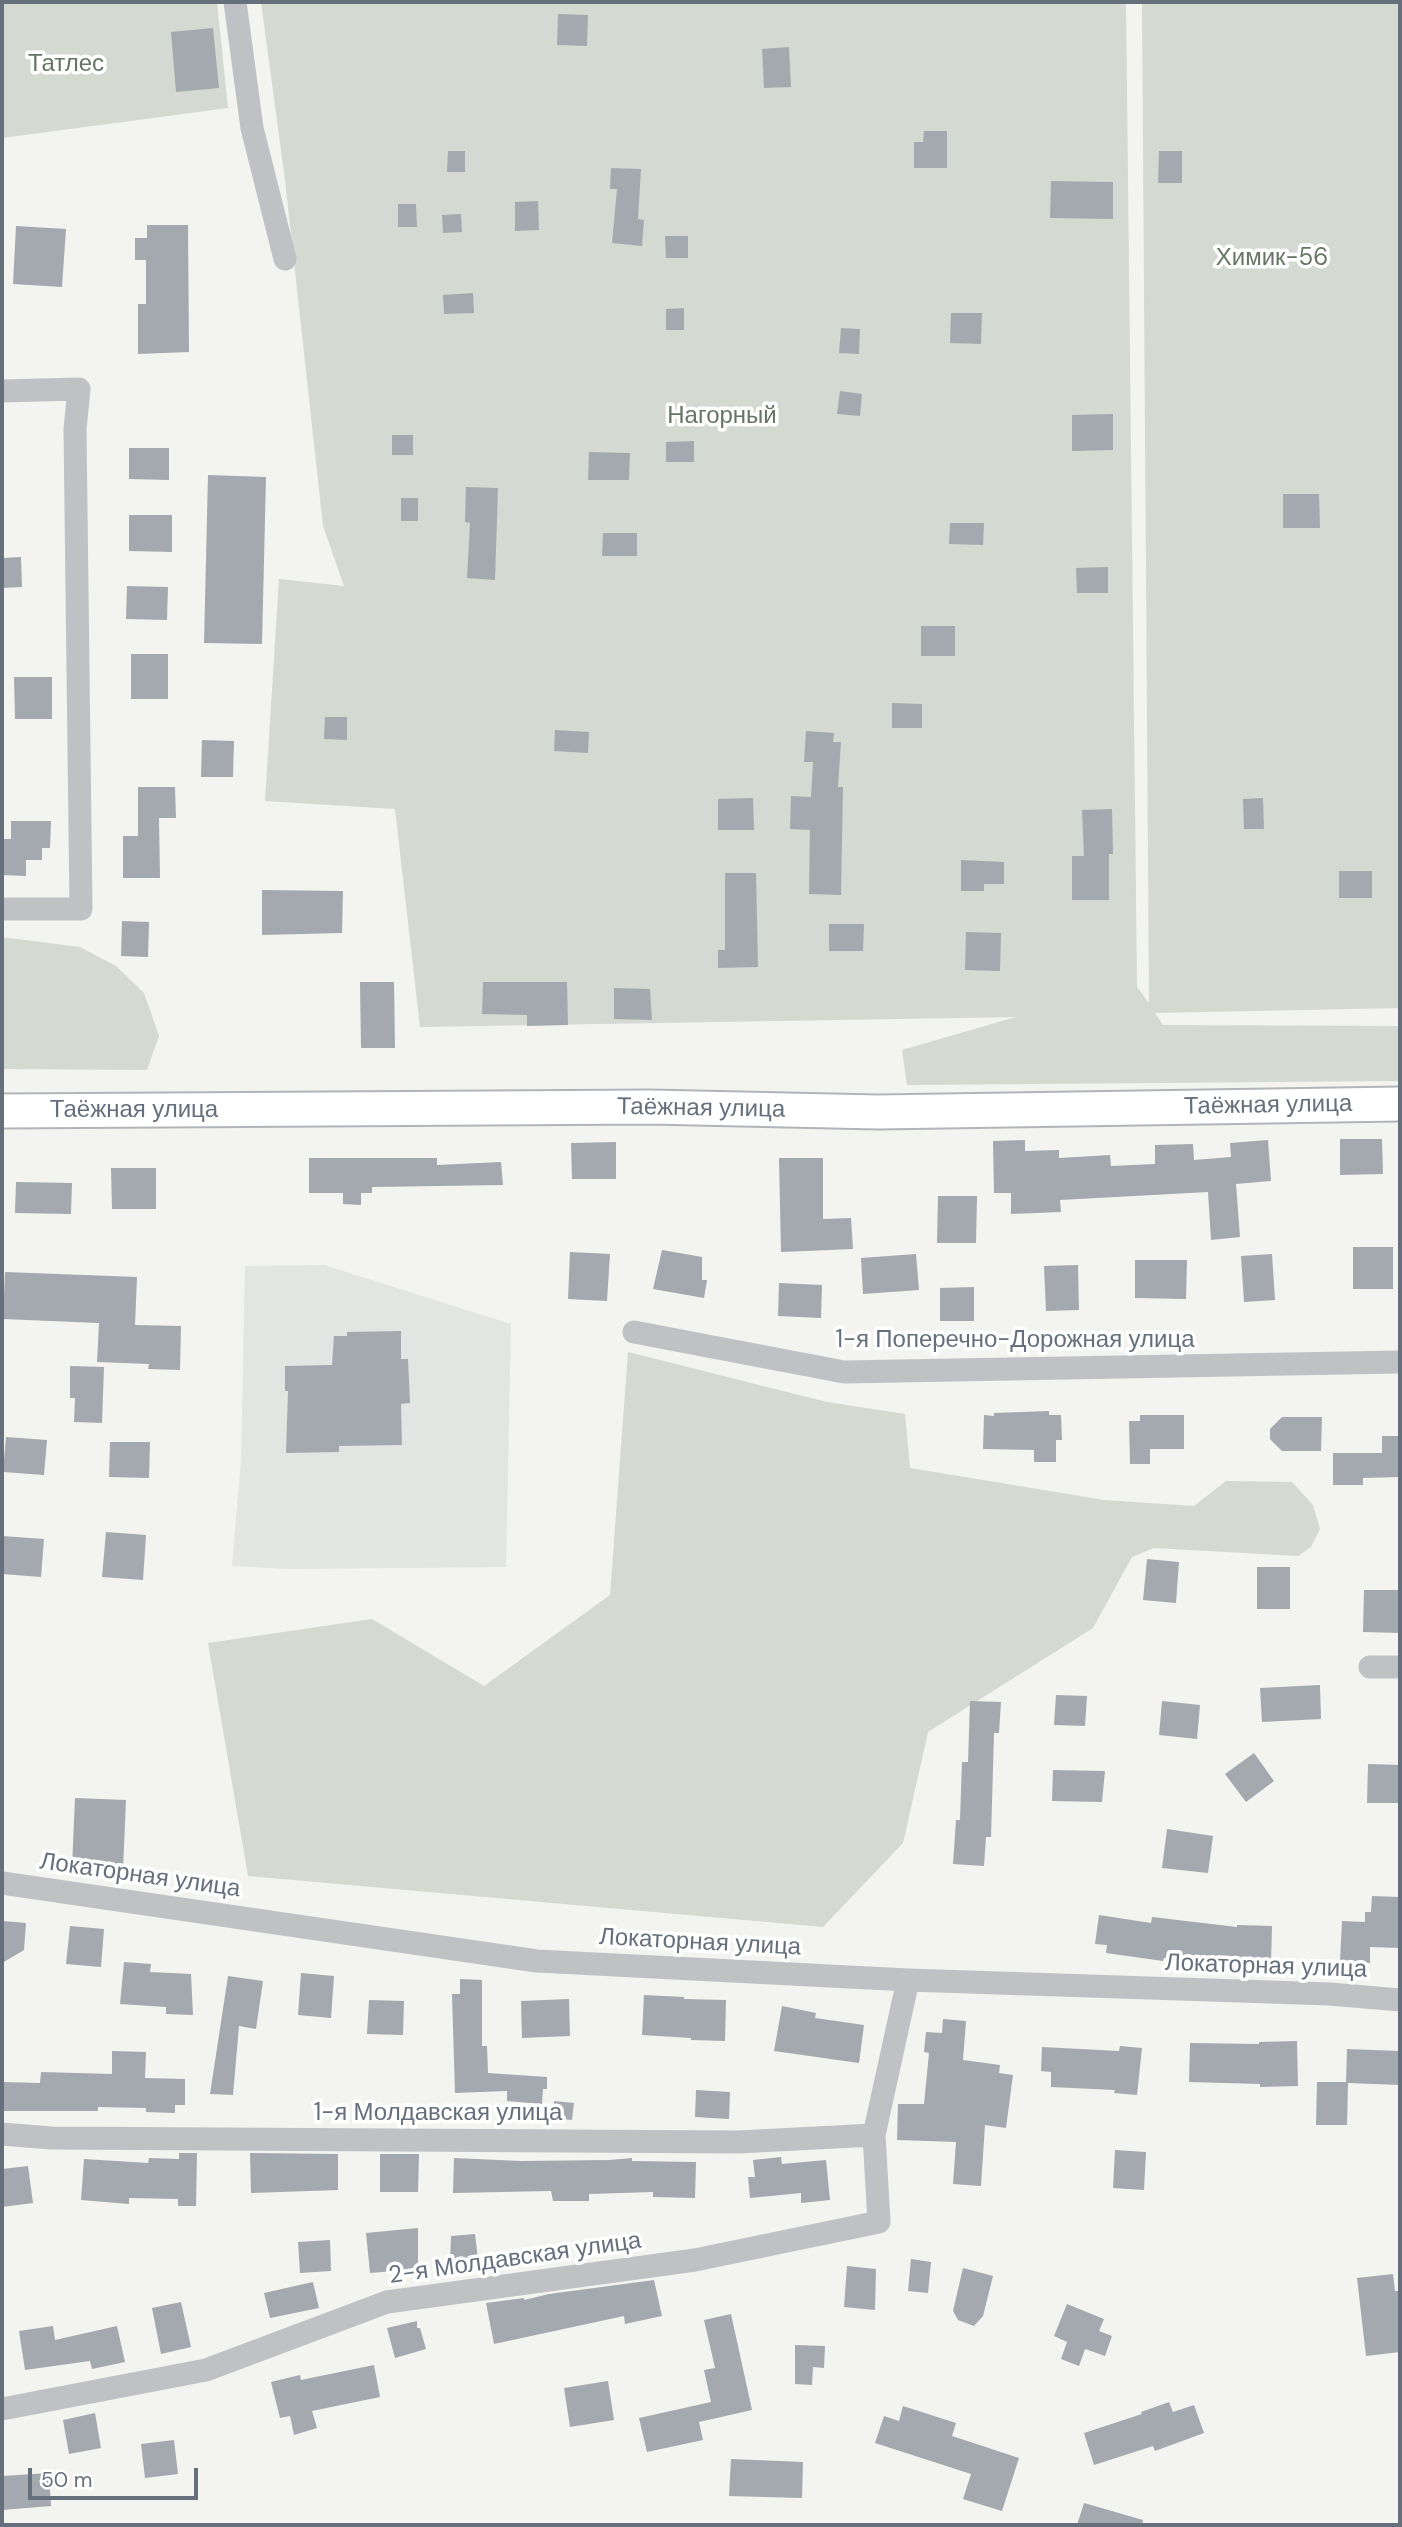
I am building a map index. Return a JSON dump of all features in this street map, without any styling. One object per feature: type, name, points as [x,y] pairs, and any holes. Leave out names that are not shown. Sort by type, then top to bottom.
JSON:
[{"type":"street","points":[[235,2],[252,128],[285,259]]},
{"type":"street","points":[[2,391],[79,389],[75,429],[81,909],[2,909]]},
{"type":"street","name":"Таёжная улица","points":[[2,1111],[650,1107],[878,1112],[1400,1104]]},
{"type":"street","name":"1-я Поперечно-Дорожная улица","points":[[634,1332],[844,1372],[1400,1362]]},
{"type":"street","points":[[1370,1667],[1400,1667]]},
{"type":"street","name":"Локаторная улица","points":[[2,1883],[537,1961],[908,1980],[1330,1994],[1400,2000]]},
{"type":"street","points":[[874,2135],[908,1980]]},
{"type":"street","name":"1-я Молдавская улица","points":[[2,2134],[51,2138],[724,2142],[874,2135]]},
{"type":"street","name":"2-я Молдавская улица","points":[[2,2409],[206,2370],[387,2302],[695,2260],[879,2222],[874,2135]]},
{"type":"shaded area","points":[[324,1265],[511,1324],[506,1567],[290,1569],[232,1566],[241,1461],[245,1266]]},
{"type":"green space","name":"Татлес","points":[[2,2],[217,2],[228,108],[2,138]]},
{"type":"green space","name":"Нагорный","points":[[261,2],[1126,2],[1137,987],[1149,1003],[1142,2],[1400,2],[1400,1008],[1155,1013],[1163,1025],[1400,1026],[1400,1081],[907,1085],[902,1050],[1016,1017],[420,1027],[395,809],[265,801],[279,579],[344,586],[323,526],[285,180]]},
{"type":"green space","points":[[2,937],[80,947],[116,966],[144,993],[159,1036],[147,1070],[2,1069]]},
{"type":"green space","points":[[628,1352],[827,1402],[905,1414],[910,1468],[1104,1500],[1194,1506],[1226,1481],[1292,1482],[1313,1505],[1320,1529],[1311,1547],[1298,1556],[1154,1548],[1132,1557],[1093,1628],[928,1732],[903,1843],[823,1927],[248,1876],[208,1643],[372,1619],[484,1686],[610,1595]]},
{"type":"building","points":[[558,14],[588,15],[587,46],[557,45]]},
{"type":"building","points":[[213,28],[219,88],[176,92],[171,32]]},
{"type":"building","points":[[789,47],[791,87],[764,88],[762,49]]},
{"type":"building","points":[[924,131],[947,131],[947,168],[914,168],[914,142],[923,142]]},
{"type":"building","points":[[448,151],[465,151],[465,172],[447,172]]},
{"type":"building","points":[[1159,151],[1182,151],[1182,183],[1158,183]]},
{"type":"building","points":[[611,168],[641,169],[638,219],[644,220],[642,246],[612,243],[617,189],[610,189]]},
{"type":"building","points":[[1051,181],[1113,182],[1113,219],[1050,218]]},
{"type":"building","points":[[538,201],[539,230],[515,231],[515,202]]},
{"type":"building","points":[[398,204],[416,204],[417,227],[398,227]]},
{"type":"building","points":[[461,214],[462,232],[443,233],[442,215]]},
{"type":"building","points":[[147,225],[188,225],[189,352],[138,354],[138,304],[146,304],[146,260],[135,260],[135,238],[147,238]]},
{"type":"building","points":[[16,226],[66,229],[62,287],[13,284]]},
{"type":"building","points":[[665,236],[688,236],[688,258],[666,258]]},
{"type":"building","points":[[473,293],[474,313],[444,314],[443,295]]},
{"type":"building","points":[[684,308],[684,330],[666,330],[666,309]]},
{"type":"building","points":[[951,313],[982,313],[981,344],[950,343]]},
{"type":"building","points":[[841,328],[860,329],[859,354],[839,353]]},
{"type":"building","points":[[840,391],[862,394],[860,416],[837,414]]},
{"type":"building","points":[[1113,414],[1113,450],[1072,451],[1072,415]]},
{"type":"building","points":[[392,435],[413,435],[413,455],[392,455]]},
{"type":"building","points":[[694,441],[694,462],[666,462],[666,442]]},
{"type":"building","points":[[129,448],[169,448],[169,480],[129,479]]},
{"type":"building","points":[[589,452],[630,453],[629,480],[588,480]]},
{"type":"building","points":[[208,475],[266,477],[262,644],[204,643]]},
{"type":"building","points":[[466,487],[498,488],[495,580],[467,578],[470,523],[465,522]]},
{"type":"building","points":[[1283,494],[1319,494],[1320,528],[1283,528]]},
{"type":"building","points":[[401,498],[418,498],[418,521],[401,521]]},
{"type":"building","points":[[129,515],[172,515],[172,552],[129,551]]},
{"type":"building","points":[[950,523],[984,523],[983,545],[949,544]]},
{"type":"building","points":[[603,533],[637,533],[637,556],[602,556]]},
{"type":"building","points":[[21,557],[22,587],[2,588],[2,558]]},
{"type":"building","points":[[1108,567],[1108,593],[1077,593],[1076,568]]},
{"type":"building","points":[[127,586],[168,587],[167,620],[126,619]]},
{"type":"building","points":[[921,626],[955,626],[955,656],[921,656]]},
{"type":"building","points":[[131,654],[168,654],[168,699],[131,699]]},
{"type":"building","points":[[14,677],[52,677],[52,719],[15,719]]},
{"type":"building","points":[[892,703],[922,704],[922,728],[892,728]]},
{"type":"building","points":[[325,717],[347,717],[347,740],[324,739]]},
{"type":"building","points":[[555,730],[589,732],[588,753],[554,751]]},
{"type":"building","points":[[806,731],[834,733],[833,742],[841,742],[838,787],[843,787],[841,895],[809,894],[810,830],[790,829],[791,796],[811,797],[813,762],[804,762]]},
{"type":"building","points":[[202,740],[234,741],[233,777],[201,777]]},
{"type":"building","points":[[138,787],[175,787],[176,818],[159,818],[160,878],[123,878],[123,836],[138,836]]},
{"type":"building","points":[[753,798],[754,830],[718,830],[718,799]]},
{"type":"building","points":[[1263,798],[1264,829],[1244,829],[1243,799]]},
{"type":"building","points":[[1112,809],[1113,854],[1109,854],[1109,900],[1072,900],[1072,856],[1084,856],[1082,810]]},
{"type":"building","points":[[11,821],[51,821],[50,848],[42,848],[42,860],[26,860],[26,876],[2,875],[2,839],[11,839]]},
{"type":"building","points":[[961,860],[1004,862],[1004,884],[984,884],[984,891],[961,891]]},
{"type":"building","points":[[1339,871],[1372,871],[1372,898],[1339,898]]},
{"type":"building","points":[[725,873],[756,873],[758,967],[718,968],[718,950],[725,950]]},
{"type":"building","points":[[262,890],[343,891],[342,933],[262,935]]},
{"type":"building","points":[[122,921],[149,922],[148,957],[121,956]]},
{"type":"building","points":[[829,924],[864,924],[863,951],[829,951]]},
{"type":"building","points":[[966,932],[1001,933],[1000,971],[965,970]]},
{"type":"building","points":[[360,982],[394,982],[395,1048],[361,1048]]},
{"type":"building","points":[[483,982],[567,982],[568,1025],[527,1026],[527,1015],[482,1014]]},
{"type":"building","points":[[614,988],[650,989],[652,1020],[614,1019]]},
{"type":"building","points":[[1340,1139],[1382,1139],[1383,1174],[1340,1175]]},
{"type":"building","points":[[1025,1140],[1025,1151],[1059,1150],[1059,1158],[1110,1155],[1111,1166],[1155,1164],[1155,1145],[1193,1144],[1194,1160],[1231,1157],[1230,1143],[1268,1140],[1271,1181],[1236,1184],[1240,1237],[1211,1240],[1208,1192],[1060,1200],[1061,1212],[1011,1214],[1011,1193],[994,1193],[993,1141]]},
{"type":"building","points":[[616,1142],[616,1179],[572,1179],[571,1143]]},
{"type":"building","points":[[309,1158],[437,1158],[437,1165],[501,1162],[503,1185],[372,1187],[372,1193],[361,1193],[361,1205],[343,1204],[343,1193],[309,1193]]},
{"type":"building","points":[[779,1158],[823,1158],[823,1219],[851,1218],[853,1249],[781,1252]]},
{"type":"building","points":[[111,1168],[156,1168],[156,1209],[112,1209]]},
{"type":"building","points":[[16,1182],[72,1183],[71,1214],[15,1213]]},
{"type":"building","points":[[938,1196],[977,1196],[976,1243],[937,1243]]},
{"type":"building","points":[[1353,1247],[1393,1247],[1393,1289],[1353,1289]]},
{"type":"building","points":[[662,1250],[702,1257],[702,1280],[707,1280],[704,1298],[653,1289]]},
{"type":"building","points":[[570,1252],[610,1254],[607,1301],[568,1299]]},
{"type":"building","points":[[916,1254],[919,1290],[863,1294],[861,1258]]},
{"type":"building","points":[[1272,1254],[1275,1300],[1244,1302],[1241,1256]]},
{"type":"building","points":[[1135,1260],[1187,1260],[1186,1299],[1135,1298]]},
{"type":"building","points":[[1078,1265],[1079,1310],[1046,1311],[1044,1266]]},
{"type":"building","points":[[5,1272],[137,1277],[135,1325],[181,1326],[180,1370],[148,1369],[149,1364],[97,1362],[99,1323],[3,1319]]},
{"type":"building","points":[[779,1283],[822,1285],[821,1318],[778,1316]]},
{"type":"building","points":[[974,1287],[974,1321],[940,1321],[940,1288]]},
{"type":"building","points":[[401,1331],[401,1359],[408,1359],[410,1403],[401,1404],[402,1445],[339,1446],[339,1452],[286,1453],[288,1391],[285,1391],[285,1366],[332,1365],[334,1336],[347,1336],[347,1332]]},
{"type":"building","points":[[70,1366],[104,1367],[102,1423],[74,1422],[75,1398],[70,1398]]},
{"type":"building","points":[[1049,1411],[1049,1415],[1061,1415],[1062,1440],[1056,1440],[1056,1462],[1034,1462],[1034,1450],[983,1449],[984,1415]]},
{"type":"building","points":[[1140,1415],[1184,1415],[1184,1449],[1150,1449],[1150,1464],[1130,1464],[1129,1421],[1140,1421]]},
{"type":"building","points":[[1282,1417],[1322,1417],[1321,1451],[1282,1451],[1270,1439],[1270,1429]]},
{"type":"building","points":[[1382,1436],[1400,1436],[1400,1477],[1363,1478],[1363,1485],[1333,1485],[1333,1453],[1382,1453]]},
{"type":"building","points":[[6,1437],[47,1440],[44,1475],[3,1472]]},
{"type":"building","points":[[110,1442],[150,1442],[149,1478],[109,1477]]},
{"type":"building","points":[[106,1532],[146,1535],[143,1580],[102,1577]]},
{"type":"building","points":[[2,1536],[44,1539],[41,1577],[2,1574]]},
{"type":"building","points":[[1147,1559],[1179,1562],[1176,1603],[1143,1600]]},
{"type":"building","points":[[1257,1567],[1290,1567],[1290,1609],[1257,1609]]},
{"type":"building","points":[[1364,1590],[1400,1590],[1400,1633],[1363,1632]]},
{"type":"building","points":[[1320,1685],[1321,1719],[1262,1722],[1260,1688]]},
{"type":"building","points":[[1056,1695],[1087,1696],[1085,1726],[1054,1725]]},
{"type":"building","points":[[970,1701],[1001,1702],[999,1733],[994,1733],[991,1837],[986,1837],[984,1866],[953,1864],[956,1820],[960,1820],[962,1762],[968,1762]]},
{"type":"building","points":[[1162,1701],[1200,1705],[1197,1739],[1159,1735]]},
{"type":"building","points":[[1254,1753],[1274,1781],[1246,1802],[1225,1774]]},
{"type":"building","points":[[1368,1764],[1400,1765],[1400,1803],[1367,1803]]},
{"type":"building","points":[[1053,1770],[1105,1771],[1102,1802],[1052,1801]]},
{"type":"building","points":[[75,1798],[126,1800],[123,1870],[72,1867]]},
{"type":"building","points":[[1167,1829],[1213,1836],[1208,1873],[1162,1868]]},
{"type":"building","points":[[1372,1896],[1400,1897],[1400,1948],[1370,1947],[1370,1963],[1340,1961],[1342,1921],[1365,1922],[1365,1912],[1371,1912]]},
{"type":"building","points":[[1099,1915],[1151,1923],[1152,1917],[1237,1927],[1272,1926],[1271,1963],[1209,1963],[1164,1958],[1163,1961],[1106,1953],[1107,1945],[1095,1944]]},
{"type":"building","points":[[2,1921],[26,1923],[24,1950],[2,1963]]},
{"type":"building","points":[[70,1926],[104,1929],[101,1967],[66,1964]]},
{"type":"building","points":[[124,1962],[151,1964],[150,1972],[191,1974],[193,2015],[166,2014],[166,2007],[120,2004]]},
{"type":"building","points":[[301,1973],[334,1976],[331,2018],[298,2015]]},
{"type":"building","points":[[228,1976],[263,1981],[256,2029],[239,2026],[233,2095],[210,2094]]},
{"type":"building","points":[[460,1979],[482,1980],[482,2046],[487,2046],[488,2073],[547,2077],[547,2089],[543,2089],[542,2104],[507,2101],[507,2091],[455,2093],[452,1994],[460,1994]]},
{"type":"building","points":[[644,1995],[726,2000],[725,2041],[642,2035]]},
{"type":"building","points":[[569,1999],[570,2036],[522,2038],[521,2001]]},
{"type":"building","points":[[369,2000],[404,2001],[403,2035],[367,2034]]},
{"type":"building","points":[[782,2006],[816,2013],[815,2018],[864,2025],[859,2063],[774,2051]]},
{"type":"building","points":[[943,2019],[966,2021],[963,2060],[1000,2065],[999,2073],[1013,2075],[1006,2128],[985,2125],[981,2186],[953,2184],[956,2142],[897,2140],[898,2104],[924,2104],[929,2053],[924,2052],[926,2032],[942,2033]]},
{"type":"building","points":[[1297,2041],[1298,2086],[1260,2087],[1260,2084],[1189,2082],[1190,2043],[1259,2044]]},
{"type":"building","points":[[1120,2046],[1142,2048],[1137,2095],[1114,2093],[1115,2090],[1051,2087],[1051,2072],[1041,2071],[1042,2047],[1119,2051]]},
{"type":"building","points":[[1347,2049],[1400,2051],[1400,2085],[1348,2083],[1347,2125],[1316,2125],[1317,2082],[1346,2082]]},
{"type":"building","points":[[112,2051],[146,2052],[145,2078],[185,2079],[185,2105],[175,2105],[175,2113],[146,2112],[146,2108],[98,2107],[98,2111],[2,2111],[2,2082],[40,2083],[41,2072],[112,2074]]},
{"type":"building","points":[[696,2090],[730,2092],[729,2119],[695,2117]]},
{"type":"building","points":[[554,2101],[574,2103],[572,2120],[553,2118]]},
{"type":"building","points":[[1115,2150],[1146,2152],[1144,2190],[1113,2188]]},
{"type":"building","points":[[179,2153],[197,2153],[196,2206],[178,2206],[178,2199],[129,2198],[129,2204],[81,2200],[84,2159],[148,2163],[149,2158],[179,2159]]},
{"type":"building","points":[[250,2153],[338,2154],[338,2190],[251,2193]]},
{"type":"building","points":[[380,2154],[419,2154],[418,2192],[380,2192]]},
{"type":"building","points":[[781,2157],[782,2164],[826,2160],[830,2200],[801,2203],[801,2193],[750,2198],[748,2177],[755,2177],[753,2160]]},
{"type":"building","points":[[454,2158],[521,2161],[632,2158],[632,2161],[696,2162],[695,2198],[653,2197],[653,2192],[589,2194],[589,2201],[553,2201],[551,2191],[453,2193]]},
{"type":"building","points":[[28,2166],[33,2203],[2,2207],[2,2169]]},
{"type":"building","points":[[418,2228],[418,2269],[370,2273],[366,2233]]},
{"type":"building","points":[[475,2234],[478,2259],[450,2262],[451,2236]]},
{"type":"building","points":[[330,2240],[331,2271],[300,2273],[298,2242]]},
{"type":"building","points":[[911,2259],[931,2262],[928,2293],[908,2291]]},
{"type":"building","points":[[847,2266],[876,2269],[875,2310],[844,2307]]},
{"type":"building","points":[[963,2268],[993,2276],[983,2316],[974,2326],[958,2320],[953,2311]]},
{"type":"building","points":[[1393,2274],[1395,2291],[1400,2291],[1400,2352],[1366,2356],[1357,2278]]},
{"type":"building","points":[[654,2280],[662,2316],[625,2324],[624,2316],[494,2344],[486,2303],[524,2300],[549,2294]]},
{"type":"building","points":[[313,2282],[319,2308],[270,2318],[264,2293]]},
{"type":"building","points":[[181,2302],[191,2347],[161,2354],[152,2308]]},
{"type":"building","points":[[1067,2304],[1104,2319],[1099,2331],[1112,2336],[1105,2356],[1085,2349],[1079,2366],[1061,2359],[1067,2342],[1054,2336]]},
{"type":"building","points":[[731,2314],[752,2410],[699,2422],[703,2440],[647,2452],[639,2418],[711,2402],[704,2370],[715,2368],[704,2320]]},
{"type":"building","points":[[417,2321],[417,2328],[420,2328],[426,2349],[395,2358],[387,2328]]},
{"type":"building","points":[[53,2326],[55,2340],[117,2326],[125,2362],[92,2369],[90,2361],[25,2370],[19,2331]]},
{"type":"building","points":[[795,2345],[825,2346],[824,2368],[813,2367],[812,2385],[795,2384]]},
{"type":"building","points":[[374,2365],[380,2397],[312,2411],[317,2428],[294,2435],[290,2416],[280,2418],[271,2382],[300,2375],[301,2380]]},
{"type":"building","points":[[608,2381],[614,2420],[570,2427],[564,2388]]},
{"type":"building","points":[[1169,2402],[1173,2412],[1194,2405],[1204,2433],[1155,2451],[1153,2446],[1094,2465],[1084,2433]]},
{"type":"building","points":[[903,2406],[956,2423],[952,2436],[1019,2458],[1002,2511],[963,2499],[971,2474],[875,2443],[884,2416],[899,2421]]},
{"type":"building","points":[[95,2413],[101,2448],[69,2454],[63,2420]]},
{"type":"building","points":[[174,2440],[178,2474],[145,2478],[141,2444]]},
{"type":"building","points":[[731,2459],[803,2462],[802,2498],[729,2496]]},
{"type":"building","points":[[49,2473],[51,2506],[2,2510],[2,2476]]},
{"type":"building","points":[[1084,2503],[1143,2520],[1142,2525],[1077,2525]]},
{"type":"park label","name":"Химик-56","points":[[1272,259]]}]
